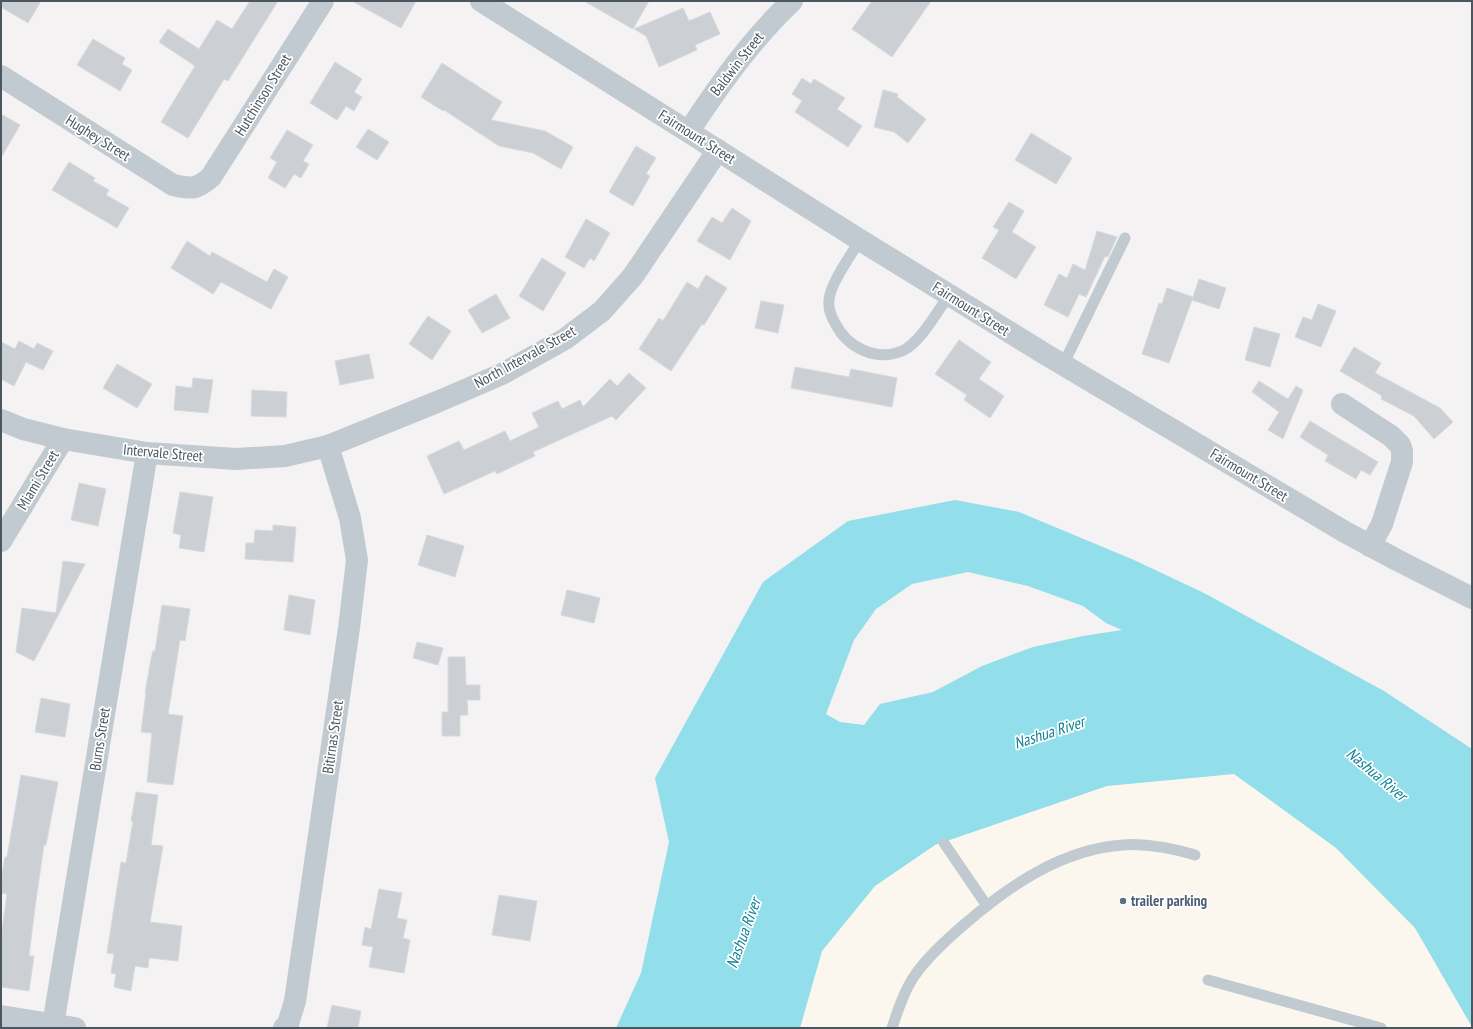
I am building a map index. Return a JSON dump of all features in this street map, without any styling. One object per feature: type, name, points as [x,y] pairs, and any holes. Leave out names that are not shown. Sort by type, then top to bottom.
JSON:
[{"type":"street","name":"Hutchinson Street","points":[[199,187],[211,177],[323,1]]},
{"type":"street","name":"Fairmount Street","points":[[481,1],[860,240],[1063,365],[1370,546],[1472,598]]},
{"type":"street","name":"Baldwin Street","points":[[689,131],[720,83],[738,60],[792,1]]},
{"type":"street","name":"Hughey Street","points":[[1,76],[173,185],[186,188],[199,187]]},
{"type":"street","name":"North Intervale Street","points":[[328,446],[502,374],[565,339],[602,311],[633,276],[718,150]]},
{"type":"street","points":[[1342,404],[1391,436],[1400,445],[1402,451],[1402,462],[1384,517],[1370,546]]},
{"type":"street","name":"Intervale Street","points":[[1,420],[23,429],[63,440],[147,453],[236,459],[286,456],[328,446]]},
{"type":"street","name":"Miami Street","points":[[1,541],[63,440]]},
{"type":"street","name":"Bitirnas Street","points":[[284,1028],[288,1024],[295,1001],[349,628],[357,560],[350,518],[328,446]]},
{"type":"street","name":"Burns Street","points":[[53,1025],[147,453]]},
{"type":"street","points":[[1,1016],[75,1028]]},
{"type":"lane","points":[[1063,365],[1125,238]]},
{"type":"lane","points":[[860,240],[834,284],[829,299],[830,314],[838,330],[848,342],[861,350],[875,354],[889,354],[902,351],[914,343],[949,295]]},
{"type":"lane","points":[[944,843],[987,906]]},
{"type":"lane","points":[[892,1028],[905,991],[922,966],[945,941],[1010,889],[1048,867],[1063,860],[1093,850],[1122,845],[1162,846],[1195,855]]},
{"type":"lane","points":[[1208,980],[1381,1028]]},
{"type":"shaded area","points":[[1235,774],[1336,848],[1415,928],[1472,1028],[800,1028],[822,951],[875,886],[935,845],[1107,786]]},
{"type":"water","name":"Nashua River","points":[[955,500],[1019,512],[1134,560],[1204,593],[1384,691],[1472,749],[1472,1027],[1415,928],[1336,848],[1234,774],[1107,786],[935,845],[875,886],[822,951],[800,1028],[616,1028],[641,973],[669,842],[655,778],[763,582],[848,521]],"holes":[[[968,572],[1028,586],[1083,606],[1106,623],[1122,630],[1083,636],[1033,647],[982,666],[933,692],[880,704],[864,725],[840,722],[826,714],[854,640],[876,609],[912,584]]]},
{"type":"building","points":[[1,1],[41,1],[28,23],[1,7]]},
{"type":"building","points":[[250,1],[278,1],[228,81],[224,79],[188,138],[161,122],[195,66],[159,42],[168,29],[199,49],[217,20],[232,29]]},
{"type":"building","points":[[352,1],[416,1],[401,28]]},
{"type":"building","points":[[584,1],[649,1],[633,29]]},
{"type":"building","points":[[872,1],[931,1],[892,57],[852,29]]},
{"type":"building","points":[[683,8],[689,21],[710,12],[720,34],[695,45],[697,50],[659,67],[646,36],[634,29]]},
{"type":"building","points":[[93,39],[125,58],[122,64],[132,70],[120,91],[77,65]]},
{"type":"building","points":[[335,62],[362,79],[354,92],[362,97],[354,111],[346,106],[337,120],[310,103]]},
{"type":"building","points":[[442,63],[502,102],[491,120],[545,131],[573,147],[561,169],[533,153],[499,146],[444,110],[443,111],[421,97]]},
{"type":"building","points":[[802,78],[811,84],[814,79],[845,98],[837,109],[862,126],[848,147],[795,112],[802,101],[792,94]]},
{"type":"building","points":[[883,90],[898,94],[897,97],[926,119],[908,143],[894,132],[874,127]]},
{"type":"building","points":[[1,114],[20,125],[1,158]]},
{"type":"building","points":[[368,129],[389,142],[377,160],[356,147]]},
{"type":"building","points":[[287,130],[313,145],[303,161],[309,164],[301,178],[294,174],[285,188],[268,178],[277,162],[270,158]]},
{"type":"building","points":[[1031,133],[1072,158],[1056,184],[1015,160]]},
{"type":"building","points":[[636,146],[656,158],[646,174],[650,176],[633,206],[609,192]]},
{"type":"building","points":[[69,162],[95,178],[93,181],[109,190],[106,195],[129,208],[117,228],[52,190]]},
{"type":"building","points":[[1009,202],[1024,211],[1012,232],[1036,247],[1016,279],[982,258],[999,230],[993,227]]},
{"type":"building","points":[[732,208],[751,221],[730,260],[697,241],[712,217],[722,223]]},
{"type":"building","points":[[586,219],[610,233],[594,261],[590,258],[584,268],[565,257]]},
{"type":"building","points":[[1097,231],[1117,237],[1108,257],[1105,256],[1086,297],[1079,294],[1068,317],[1044,305],[1059,274],[1067,278],[1073,264],[1085,270]]},
{"type":"building","points":[[187,241],[210,256],[212,252],[267,282],[274,269],[288,277],[271,309],[221,282],[213,294],[171,268]]},
{"type":"building","points":[[542,258],[566,273],[543,311],[519,296]]},
{"type":"building","points":[[706,275],[727,288],[704,325],[702,324],[671,371],[639,349],[659,318],[663,321],[687,282],[698,289]]},
{"type":"building","points":[[1199,279],[1226,288],[1219,309],[1192,300]]},
{"type":"building","points":[[1167,288],[1193,297],[1169,363],[1142,354],[1159,303],[1162,304]]},
{"type":"building","points":[[496,294],[510,318],[482,333],[468,310]]},
{"type":"building","points":[[761,301],[784,305],[778,333],[755,328]]},
{"type":"building","points":[[1318,304],[1336,311],[1321,347],[1295,337],[1303,317],[1312,320]]},
{"type":"building","points":[[428,316],[451,331],[432,360],[409,344]]},
{"type":"building","points":[[1254,327],[1280,334],[1270,367],[1245,360]]},
{"type":"building","points":[[959,340],[991,362],[979,379],[1004,396],[990,418],[964,400],[967,395],[935,374]]},
{"type":"building","points":[[19,341],[34,349],[37,343],[53,351],[43,370],[26,362],[14,386],[1,379],[1,342],[15,349]]},
{"type":"building","points":[[1354,347],[1381,363],[1375,373],[1440,408],[1453,422],[1434,439],[1414,416],[1381,399],[1382,396],[1340,371]]},
{"type":"building","points":[[369,354],[374,378],[340,385],[335,361]]},
{"type":"building","points":[[117,364],[152,384],[137,408],[103,388]]},
{"type":"building","points":[[795,367],[849,377],[851,369],[897,378],[892,407],[791,388]]},
{"type":"building","points":[[629,373],[646,388],[616,420],[612,416],[533,452],[535,456],[497,474],[495,471],[444,494],[427,456],[459,441],[464,450],[505,431],[510,441],[539,427],[532,413],[558,401],[562,409],[580,400],[583,407],[610,379],[617,386]]},
{"type":"building","points":[[193,378],[213,380],[208,413],[174,410],[176,386],[192,388]]},
{"type":"building","points":[[1259,381],[1288,399],[1296,386],[1303,390],[1283,439],[1268,430],[1279,412],[1252,392]]},
{"type":"building","points":[[252,390],[287,392],[286,417],[251,416]]},
{"type":"building","points":[[1310,421],[1378,462],[1370,475],[1361,470],[1356,479],[1325,461],[1328,455],[1300,437]]},
{"type":"building","points":[[79,483],[106,489],[98,526],[71,520]]},
{"type":"building","points":[[180,492],[213,497],[204,552],[179,548],[181,535],[173,533]]},
{"type":"building","points":[[273,525],[296,527],[293,562],[245,559],[246,543],[254,543],[255,530],[273,531]]},
{"type":"building","points":[[427,535],[464,546],[455,577],[418,565]]},
{"type":"building","points":[[63,561],[85,564],[34,661],[16,652],[22,608],[56,613]]},
{"type":"building","points":[[567,590],[600,598],[594,623],[561,615]]},
{"type":"building","points":[[289,595],[315,600],[310,635],[284,630]]},
{"type":"building","points":[[162,605],[190,609],[185,641],[180,640],[168,714],[183,716],[173,785],[147,782],[152,733],[141,732],[145,693],[151,659],[153,651],[155,651]]},
{"type":"building","points":[[417,642],[443,648],[438,665],[413,658]]},
{"type":"building","points":[[448,657],[465,657],[466,685],[480,685],[480,700],[467,700],[468,715],[460,715],[460,736],[442,736],[442,712],[448,712]]},
{"type":"building","points":[[41,698],[70,704],[65,737],[35,732]]},
{"type":"building","points":[[21,775],[58,782],[46,845],[44,845],[35,907],[29,956],[34,956],[29,991],[1,987],[1,938],[7,894],[1,893],[1,880],[5,857],[7,857]]},
{"type":"building","points":[[136,792],[158,795],[151,845],[163,846],[150,922],[182,926],[178,961],[149,958],[148,968],[135,966],[131,991],[114,987],[116,974],[111,973],[114,954],[107,953],[121,862],[126,863]]},
{"type":"building","points":[[379,889],[402,893],[397,918],[407,920],[403,938],[410,940],[404,973],[369,967],[373,947],[362,945],[365,927],[371,929]]},
{"type":"building","points":[[499,895],[537,901],[530,941],[492,935]]},
{"type":"building","points":[[332,1005],[361,1011],[358,1028],[327,1028]]},
{"type":"place","name":"trailer parking","points":[[1123,901]]}]
